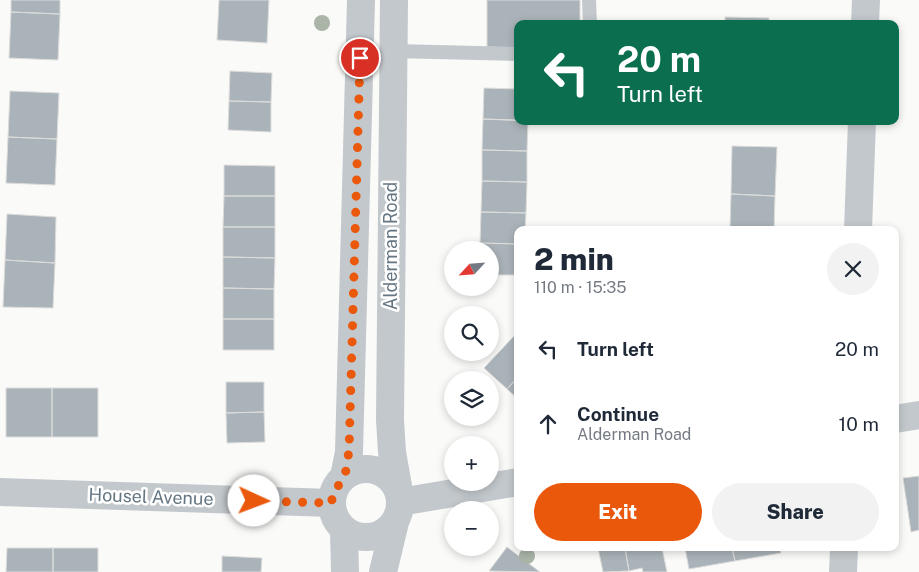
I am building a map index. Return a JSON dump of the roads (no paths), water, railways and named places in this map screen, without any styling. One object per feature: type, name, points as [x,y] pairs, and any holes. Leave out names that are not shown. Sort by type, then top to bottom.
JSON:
[{"type":"street","name":"Alderman Road","points":[[344,477],[349,452],[362,0]]},
{"type":"street","name":"Alderman Road","points":[[383,572],[398,505],[390,420],[394,0]]},
{"type":"street","points":[[865,20],[866,0]]},
{"type":"street","points":[[858,226],[862,125]]},
{"type":"street","points":[[899,418],[919,415]]},
{"type":"street","points":[[364,469],[376,470],[390,479],[398,505],[386,532],[365,538],[354,536],[344,530],[336,521],[332,503],[336,486],[344,477],[354,471],[364,469]]},
{"type":"street","points":[[398,505],[514,483]]},
{"type":"street","name":"Housel Avenue","points":[[0,492],[332,503]]},
{"type":"street","points":[[344,530],[345,572]]},
{"type":"street","points":[[843,572],[844,551]]},
{"type":"lane","points":[[589,0],[590,20]]},
{"type":"lane","points":[[393,51],[514,54]]}]
